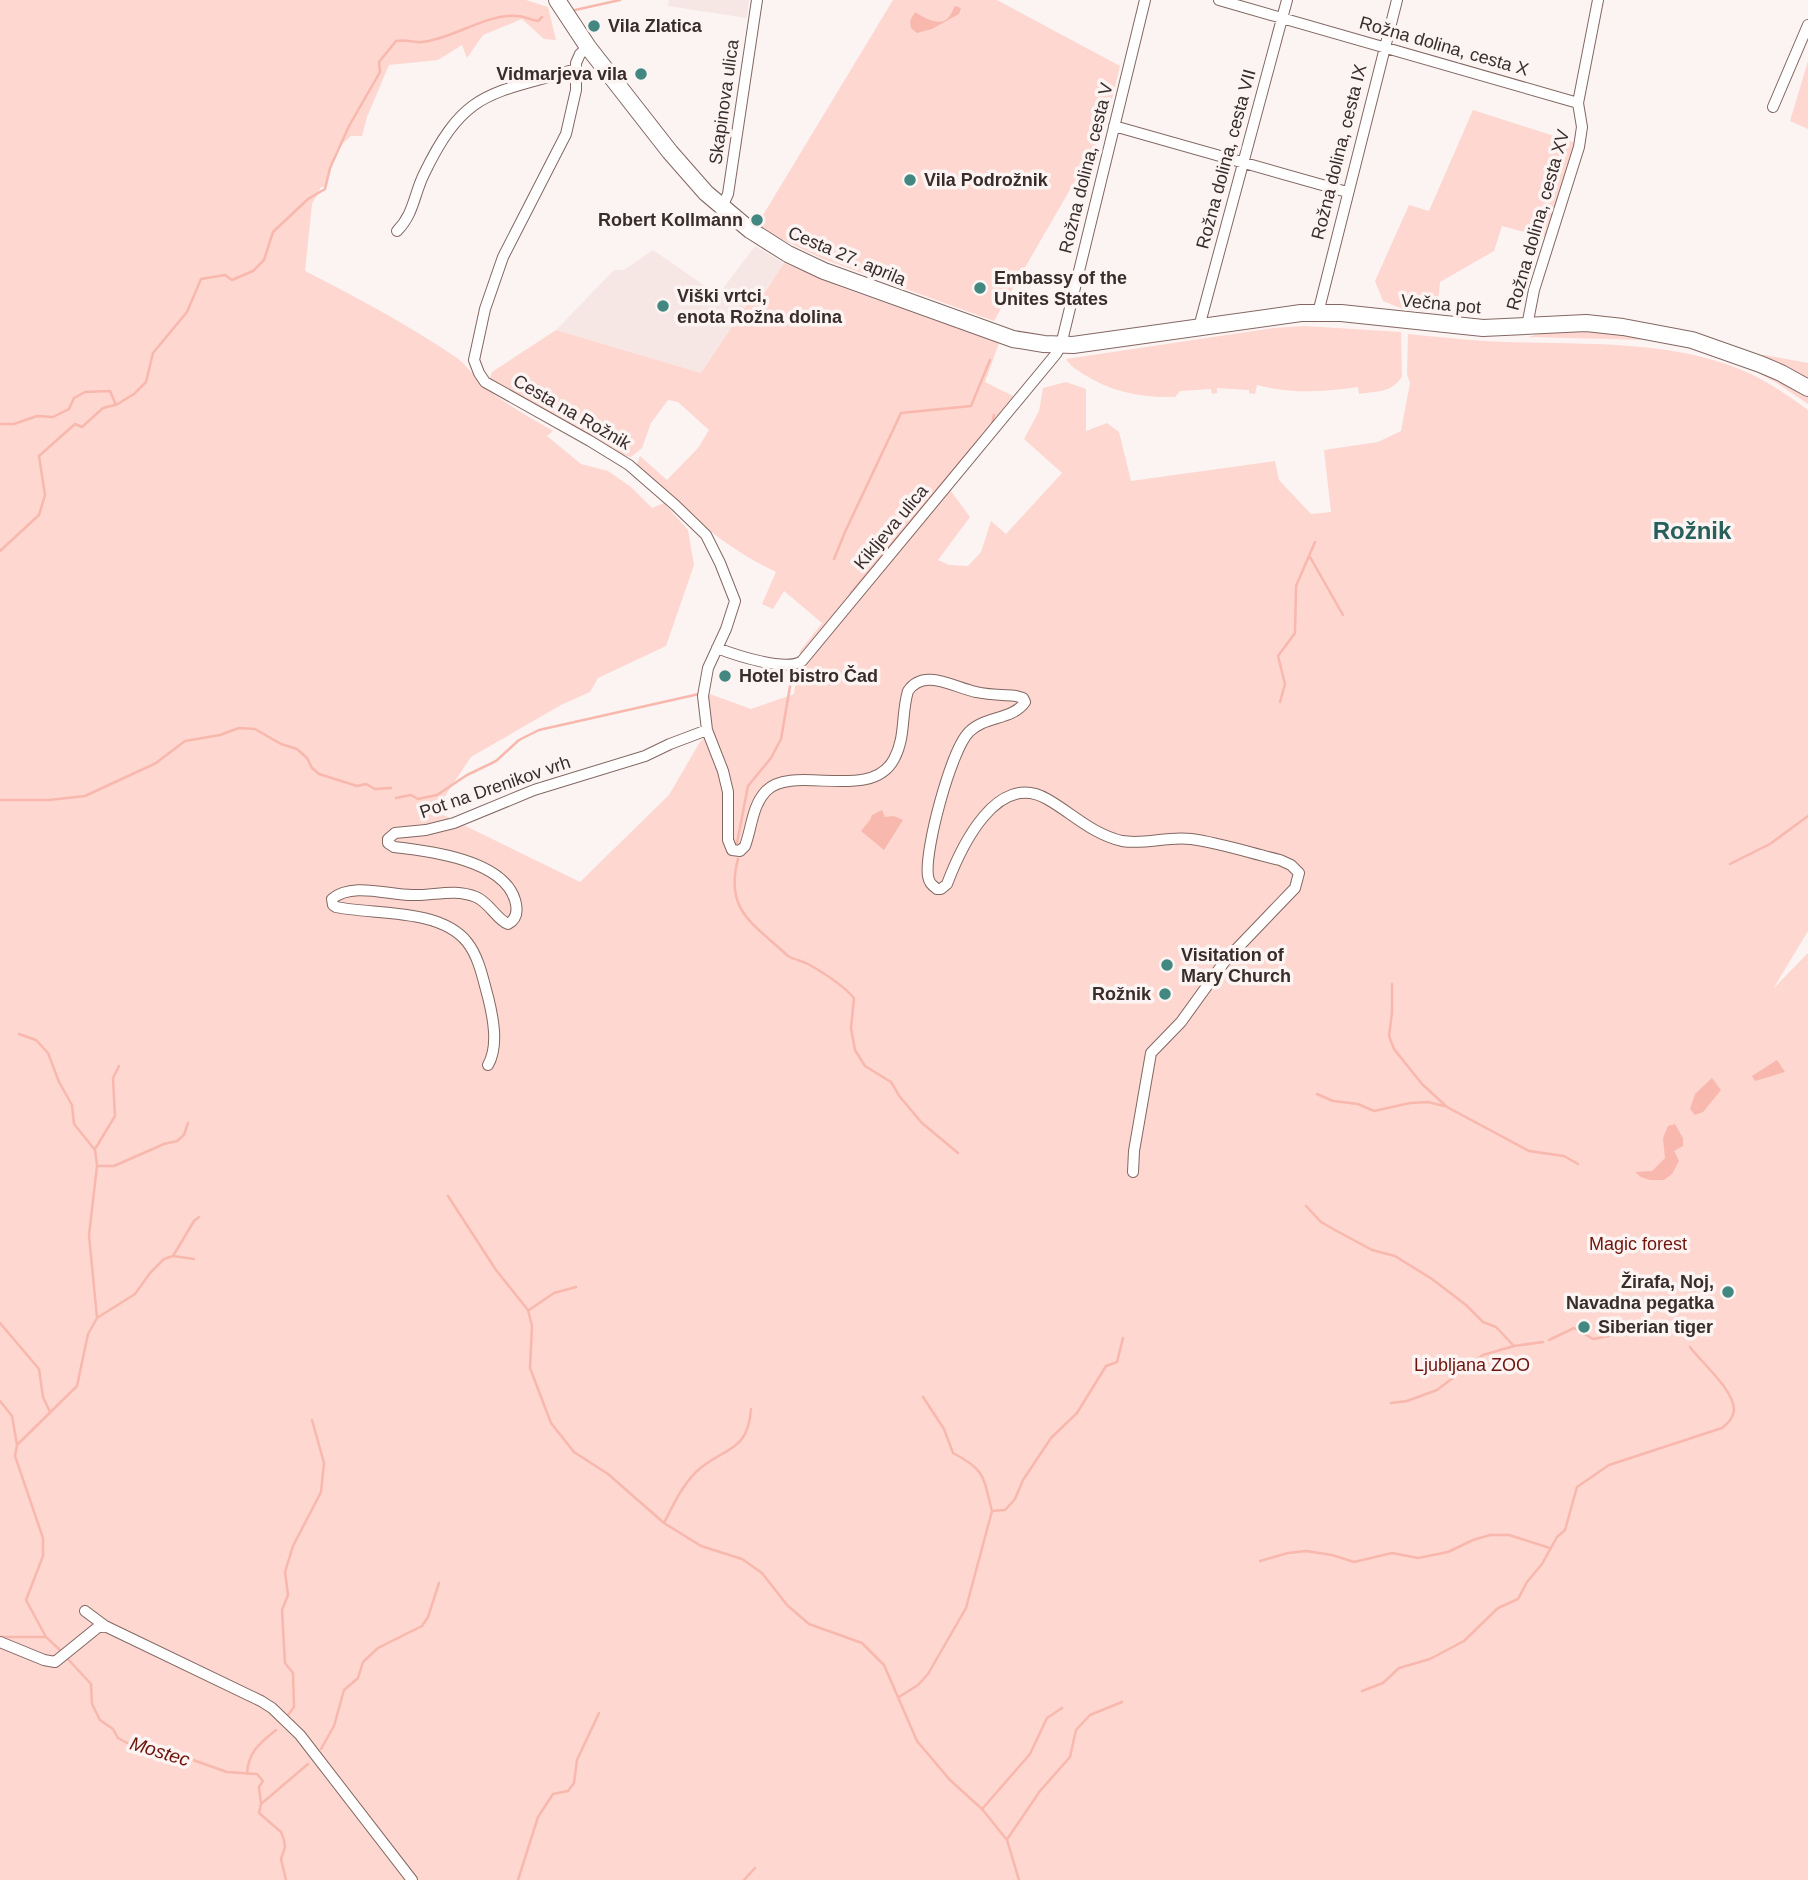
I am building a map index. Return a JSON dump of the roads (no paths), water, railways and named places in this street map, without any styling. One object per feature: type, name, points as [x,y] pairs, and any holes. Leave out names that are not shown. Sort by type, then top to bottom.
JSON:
[{"type":"main road","name":"Cesta 27. aprila","points":[[557,0],[588,47],[670,152],[722,207],[765,241],[824,271],[1013,339],[1060,345]]},
{"type":"main road","name":"Večna pot","points":[[1060,345],[1285,314],[1318,313],[1483,328],[1586,323],[1667,334],[1730,352],[1782,373],[1808,388]]},
{"type":"street","name":"Skapinova ulica","points":[[722,207],[728,194],[757,0]]},
{"type":"street","name":"Rožna dolina, cesta V","points":[[1060,345],[1145,0]]},
{"type":"street","name":"Rožna dolina, cesta X","points":[[1219,0],[1578,103]]},
{"type":"street","name":"Rožna dolina, cesta VII","points":[[1199,327],[1287,0]]},
{"type":"street","name":"Rožna dolina, cesta IX","points":[[1318,313],[1397,0]]},
{"type":"street","name":"Rožna dolina, cesta XV","points":[[1527,326],[1534,290],[1579,146],[1582,127],[1578,103],[1598,0]]},
{"type":"street","points":[[1773,107],[1808,24]]},
{"type":"street","name":"Cesta na Rožnik","points":[[588,47],[578,56],[571,120],[561,145],[503,257],[477,340],[476,367],[482,379],[494,388],[590,441],[629,466],[699,527],[720,563],[734,601],[705,683],[704,703],[707,730],[723,771],[727,792],[728,840],[732,850],[736,852],[745,846],[758,804],[764,794],[779,782],[794,779],[851,781],[884,772],[900,747],[908,691],[918,682],[933,680],[976,692],[1016,696],[1023,698],[1025,702],[1015,711],[977,725],[964,737],[939,805],[930,855],[929,880],[937,889],[947,884],[966,841],[977,826],[1008,795],[1020,792],[1034,793],[1047,799],[1070,816],[1118,840],[1135,843],[1172,838],[1190,839],[1280,860],[1291,865],[1298,873],[1295,888],[1225,961],[1181,1022],[1151,1053],[1134,1151],[1133,1172]]},
{"type":"street","points":[[397,231],[408,219],[422,177],[446,132],[468,107],[499,90],[576,69]]},
{"type":"street","points":[[1114,126],[1347,192]]},
{"type":"street","name":"Kikljeva ulica","points":[[717,648],[778,664],[794,665],[802,661],[976,453],[1056,355],[1060,345]]},
{"type":"street","name":"Pot na Drenikov vrh","points":[[488,1065],[493,1046],[492,1016],[478,963],[466,941],[453,930],[427,919],[336,907],[331,902],[332,899],[342,893],[367,891],[412,895],[458,892],[485,902],[505,924],[512,923],[516,914],[515,898],[507,884],[494,874],[447,855],[394,847],[388,839],[396,833],[426,830],[454,823],[534,790],[645,756],[707,730]]},
{"type":"street","points":[[85,1612],[105,1626],[209,1674],[272,1708],[300,1735],[412,1880]]},
{"type":"street","points":[[0,1642],[49,1662],[60,1660],[97,1628],[105,1626]]},
{"type":"waterway","points":[[575,10],[620,0]]},
{"type":"waterway","points":[[0,424],[14,424],[37,416],[53,417],[69,409],[74,398],[85,392],[110,391],[116,405],[134,394],[146,382],[153,353],[187,312],[201,279],[225,275],[232,280],[253,271],[264,260],[273,232],[308,199],[325,189],[330,168],[349,126],[380,72],[379,62],[396,41],[434,40],[506,16],[520,16],[538,21],[542,17]]},
{"type":"waterway","points":[[834,559],[901,413],[971,406],[990,360]]},
{"type":"waterway","points":[[0,551],[39,515],[45,495],[39,456],[75,424],[82,427],[103,408],[115,405]]},
{"type":"waterway","points":[[992,424],[994,415]]},
{"type":"waterway","points":[[851,593],[981,437]]},
{"type":"waterway","points":[[1280,702],[1285,684],[1278,656],[1295,633],[1296,586],[1315,542]]},
{"type":"waterway","points":[[1310,557],[1343,615]]},
{"type":"waterway","points":[[737,843],[748,786],[771,758],[781,739],[793,669]]},
{"type":"waterway","points":[[396,798],[411,795],[418,799],[437,795],[467,775],[496,761],[519,740],[539,730],[699,694]]},
{"type":"waterway","points":[[0,800],[49,800],[85,796],[156,763],[185,741],[220,735],[239,728],[255,729],[281,744],[297,749],[319,774],[357,786],[366,784],[375,789],[391,788]]},
{"type":"waterway","points":[[1730,864],[1770,844],[1808,816]]},
{"type":"waterway","points":[[738,859],[735,892],[745,915],[788,956],[826,975],[854,998],[851,1028],[855,1050],[865,1066],[891,1082],[922,1123],[958,1153]]},
{"type":"waterway","points":[[1392,984],[1389,1036],[1394,1049],[1422,1084],[1447,1107],[1529,1151],[1564,1156],[1578,1164]]},
{"type":"waterway","points":[[19,1034],[36,1040],[48,1053],[59,1082],[72,1105],[74,1124],[95,1150],[97,1165]]},
{"type":"waterway","points":[[95,1149],[115,1116],[113,1078],[119,1066]]},
{"type":"waterway","points":[[1317,1094],[1333,1101],[1358,1104],[1374,1111],[1410,1103],[1428,1102],[1444,1106]]},
{"type":"waterway","points":[[97,1318],[89,1235],[97,1166],[114,1166],[177,1141],[184,1135],[188,1123]]},
{"type":"waterway","points":[[448,1196],[496,1270],[528,1310],[532,1326],[530,1368],[551,1423],[574,1452],[608,1474],[664,1523],[701,1546],[742,1559],[762,1573],[787,1605],[809,1624],[862,1643],[884,1665],[917,1741],[950,1780],[982,1809],[1007,1840],[1019,1880]]},
{"type":"waterway","points":[[1306,1206],[1321,1222],[1372,1250],[1395,1256],[1432,1279],[1483,1322],[1496,1327],[1514,1346]]},
{"type":"waterway","points":[[173,1256],[199,1217]]},
{"type":"waterway","points":[[46,1637],[26,1600],[43,1556],[43,1538],[15,1456],[17,1445],[77,1386],[88,1334],[97,1318],[135,1294],[164,1259],[173,1256],[194,1259]]},
{"type":"waterway","points":[[529,1310],[554,1293],[576,1287]]},
{"type":"waterway","points":[[0,1323],[39,1369],[43,1397],[50,1412]]},
{"type":"waterway","points":[[1549,1340],[1574,1328],[1593,1339],[1641,1330]]},
{"type":"waterway","points":[[899,1697],[918,1685],[928,1674],[966,1608],[992,1511],[1005,1510],[1015,1499],[1023,1480],[1051,1438],[1077,1413],[1106,1366],[1117,1362],[1123,1338]]},
{"type":"waterway","points":[[1391,1403],[1407,1401],[1437,1390],[1483,1355],[1514,1346],[1543,1342]]},
{"type":"waterway","points":[[1362,1691],[1383,1683],[1399,1668],[1430,1659],[1464,1641],[1498,1608],[1518,1599],[1557,1537],[1565,1530],[1577,1487],[1609,1465],[1722,1428],[1728,1422],[1734,1410],[1729,1394],[1690,1347]]},
{"type":"waterway","points":[[923,1397],[944,1429],[953,1453],[972,1464],[981,1476],[992,1511]]},
{"type":"waterway","points":[[0,1401],[12,1416],[17,1445]]},
{"type":"waterway","points":[[664,1523],[691,1477],[739,1442],[749,1424],[751,1409]]},
{"type":"waterway","points":[[288,1715],[294,1707],[293,1673],[285,1663],[282,1610],[288,1595],[285,1572],[293,1546],[321,1492],[324,1463],[312,1420]]},
{"type":"waterway","points":[[1260,1561],[1306,1551],[1354,1562],[1392,1553],[1418,1558],[1448,1552],[1490,1535],[1509,1535],[1550,1548]]},
{"type":"waterway","points":[[321,1749],[334,1726],[344,1690],[358,1678],[363,1662],[378,1648],[422,1626],[428,1617],[439,1583]]},
{"type":"waterway","name":"Mostec","points":[[0,1637],[46,1637],[61,1651]]},
{"type":"waterway","name":"Mostec","points":[[65,1656],[91,1684],[92,1704],[100,1720],[113,1729],[118,1738],[127,1743],[159,1748],[227,1772],[257,1774],[263,1781],[259,1787],[259,1813],[281,1832],[284,1840],[281,1859],[286,1880]]},
{"type":"waterway","points":[[1008,1838],[1040,1791],[1070,1757],[1076,1730],[1090,1715],[1122,1702]]},
{"type":"waterway","points":[[983,1808],[1030,1754],[1047,1718],[1062,1708]]},
{"type":"waterway","points":[[518,1880],[538,1817],[553,1794],[568,1791],[574,1783],[577,1760],[599,1713]]},
{"type":"waterway","points":[[247,1774],[252,1754],[276,1730]]},
{"type":"waterway","points":[[261,1804],[308,1764]]},
{"type":"waterway","points":[[744,1880],[755,1868]]},
{"type":"place","name":"Vila Zlatica","points":[[594,26]]},
{"type":"place","name":"Vidmarjeva vila","points":[[641,74]]},
{"type":"place","name":"Vila Podrožnik","points":[[910,180]]},
{"type":"place","name":"Robert Kollmann","points":[[757,220]]},
{"type":"place","name":"Embassy of the Unites States","points":[[980,288]]},
{"type":"place","name":"Viški vrtci, enota Rožna dolina","points":[[663,306]]},
{"type":"place","name":"Hotel bistro Čad","points":[[725,676]]},
{"type":"place","name":"Visitation of Mary Church","points":[[1167,965]]},
{"type":"place","name":"Rožnik","points":[[1165,994]]},
{"type":"place","name":"Žirafa, Noj, Navadna pegatka","points":[[1728,1292]]},
{"type":"place","name":"Siberian tiger","points":[[1584,1327]]},
{"type":"district","name":"Rožnik","points":[[1692,531]]},
{"type":"park label","name":"Magic forest","points":[[1638,1244]]},
{"type":"park label","name":"Ljubljana ZOO","points":[[1472,1365]]}]
